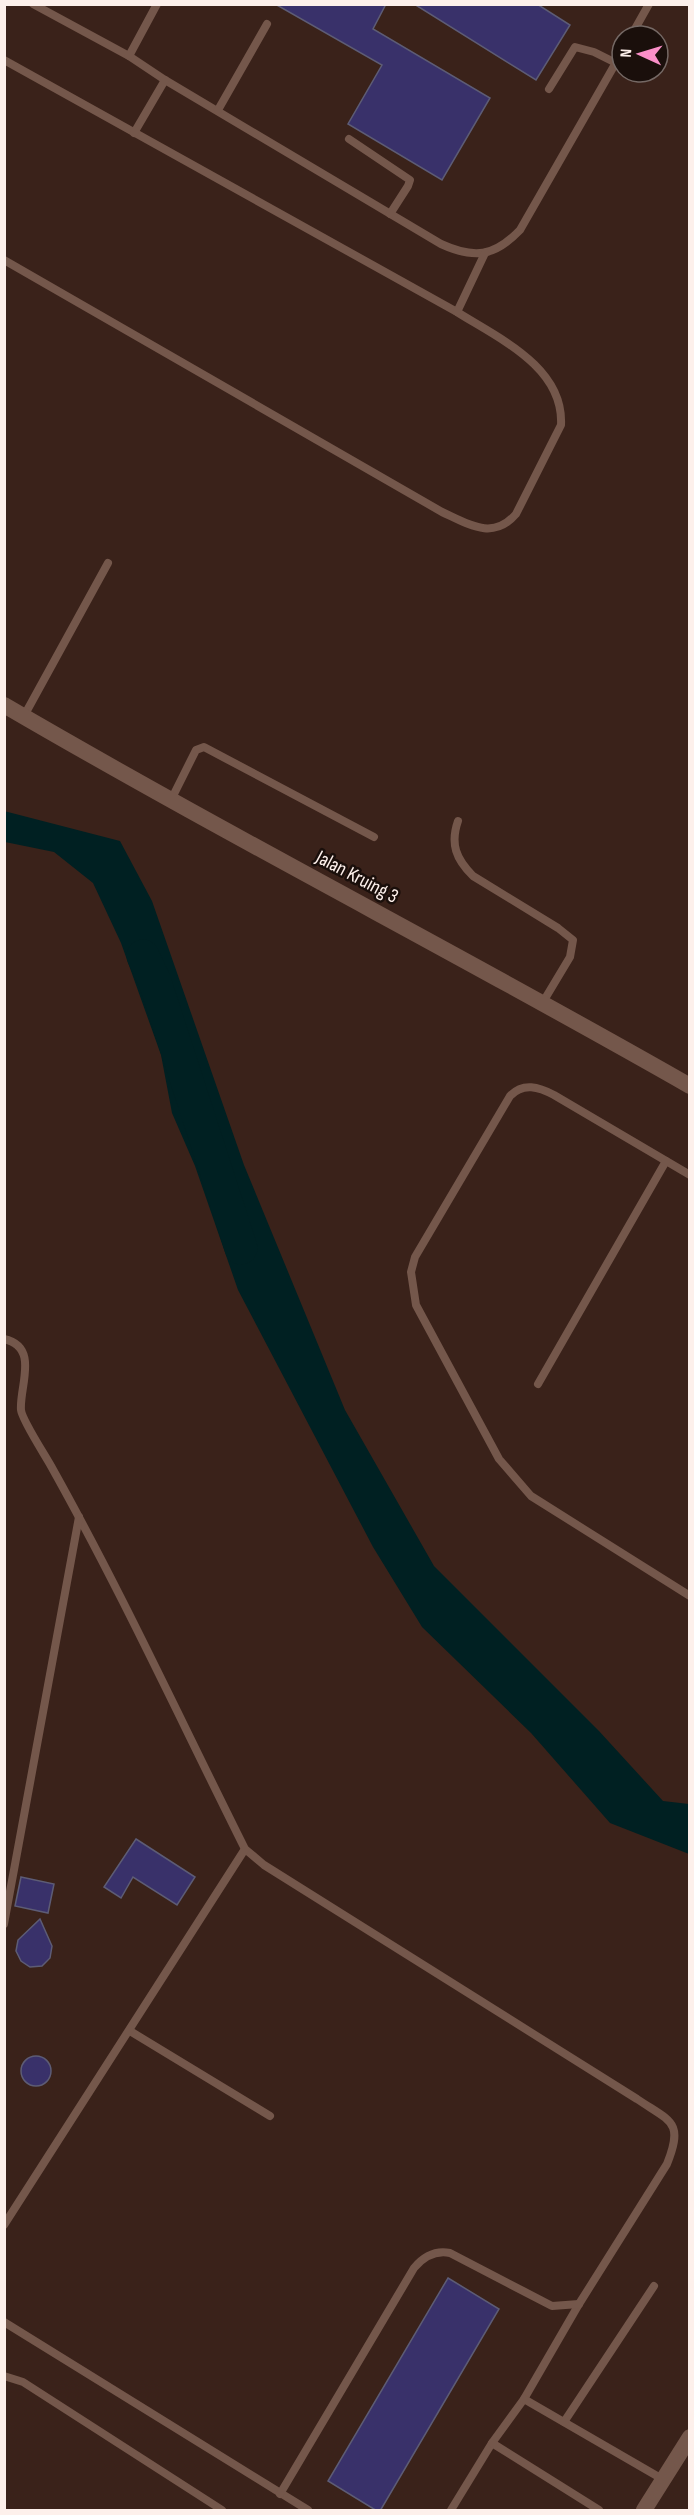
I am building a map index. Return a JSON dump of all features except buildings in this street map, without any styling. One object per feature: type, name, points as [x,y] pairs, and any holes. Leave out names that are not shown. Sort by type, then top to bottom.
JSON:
[{"type":"street","name":"Jalan Kruing 3","points":[[4,705],[171,800],[543,1002],[690,1086]]},
{"type":"street","points":[[644,2511],[690,2437]]},
{"type":"lane","points":[[33,4],[45,7],[390,214],[455,250],[485,253],[495,251],[508,243],[520,230],[610,73]]},
{"type":"lane","points":[[129,56],[157,4]]},
{"type":"lane","points":[[638,24],[649,4]]},
{"type":"lane","points":[[218,110],[267,24]]},
{"type":"lane","points":[[549,89],[575,47],[587,49],[610,60]]},
{"type":"lane","points":[[4,60],[457,312],[526,356],[543,375],[562,411],[561,425],[516,514],[507,524],[488,529],[467,524],[442,512],[4,260]]},
{"type":"lane","points":[[134,133],[165,80]]},
{"type":"lane","points":[[349,139],[410,180],[390,214]]},
{"type":"lane","points":[[457,312],[485,253]]},
{"type":"lane","points":[[24,716],[108,563]]},
{"type":"lane","points":[[171,800],[196,750],[204,747],[374,837]]},
{"type":"lane","points":[[458,821],[453,834],[454,848],[464,867],[473,876],[558,928],[573,940],[570,957],[543,1002]]},
{"type":"lane","points":[[690,1175],[554,1095],[533,1087],[519,1089],[510,1096],[421,1246],[411,1272],[416,1305],[499,1459],[515,1480],[531,1496],[690,1596]]},
{"type":"lane","points":[[538,1384],[666,1161]]},
{"type":"lane","points":[[4,1339],[15,1343],[25,1355],[26,1371],[22,1414],[79,1517],[245,1849],[264,1865],[627,2093],[673,2125],[676,2132],[676,2140],[668,2164],[579,2304],[524,2399],[492,2443],[451,2511]]},
{"type":"lane","points":[[4,1924],[79,1517]]},
{"type":"lane","points":[[4,2225],[245,1849]]},
{"type":"lane","points":[[130,2031],[270,2116]]},
{"type":"lane","points":[[280,2494],[414,2268],[424,2258],[440,2251],[450,2253],[552,2306],[579,2304]]},
{"type":"lane","points":[[564,2422],[654,2286]]},
{"type":"lane","points":[[4,2322],[308,2511]]},
{"type":"lane","points":[[4,2376],[23,2382],[222,2511]]},
{"type":"lane","points":[[524,2399],[664,2480]]},
{"type":"lane","points":[[492,2443],[599,2511]]},
{"type":"water","points":[[4,811],[120,841],[152,901],[244,1165],[345,1410],[434,1566],[599,1731],[663,1801],[689,1804],[689,1854],[610,1823],[531,1733],[422,1627],[373,1547],[238,1290],[195,1166],[172,1113],[161,1055],[121,943],[93,883],[54,852],[5,842]]},
{"type":"waterway","points":[[143,956],[155,982],[241,1248]]}]
